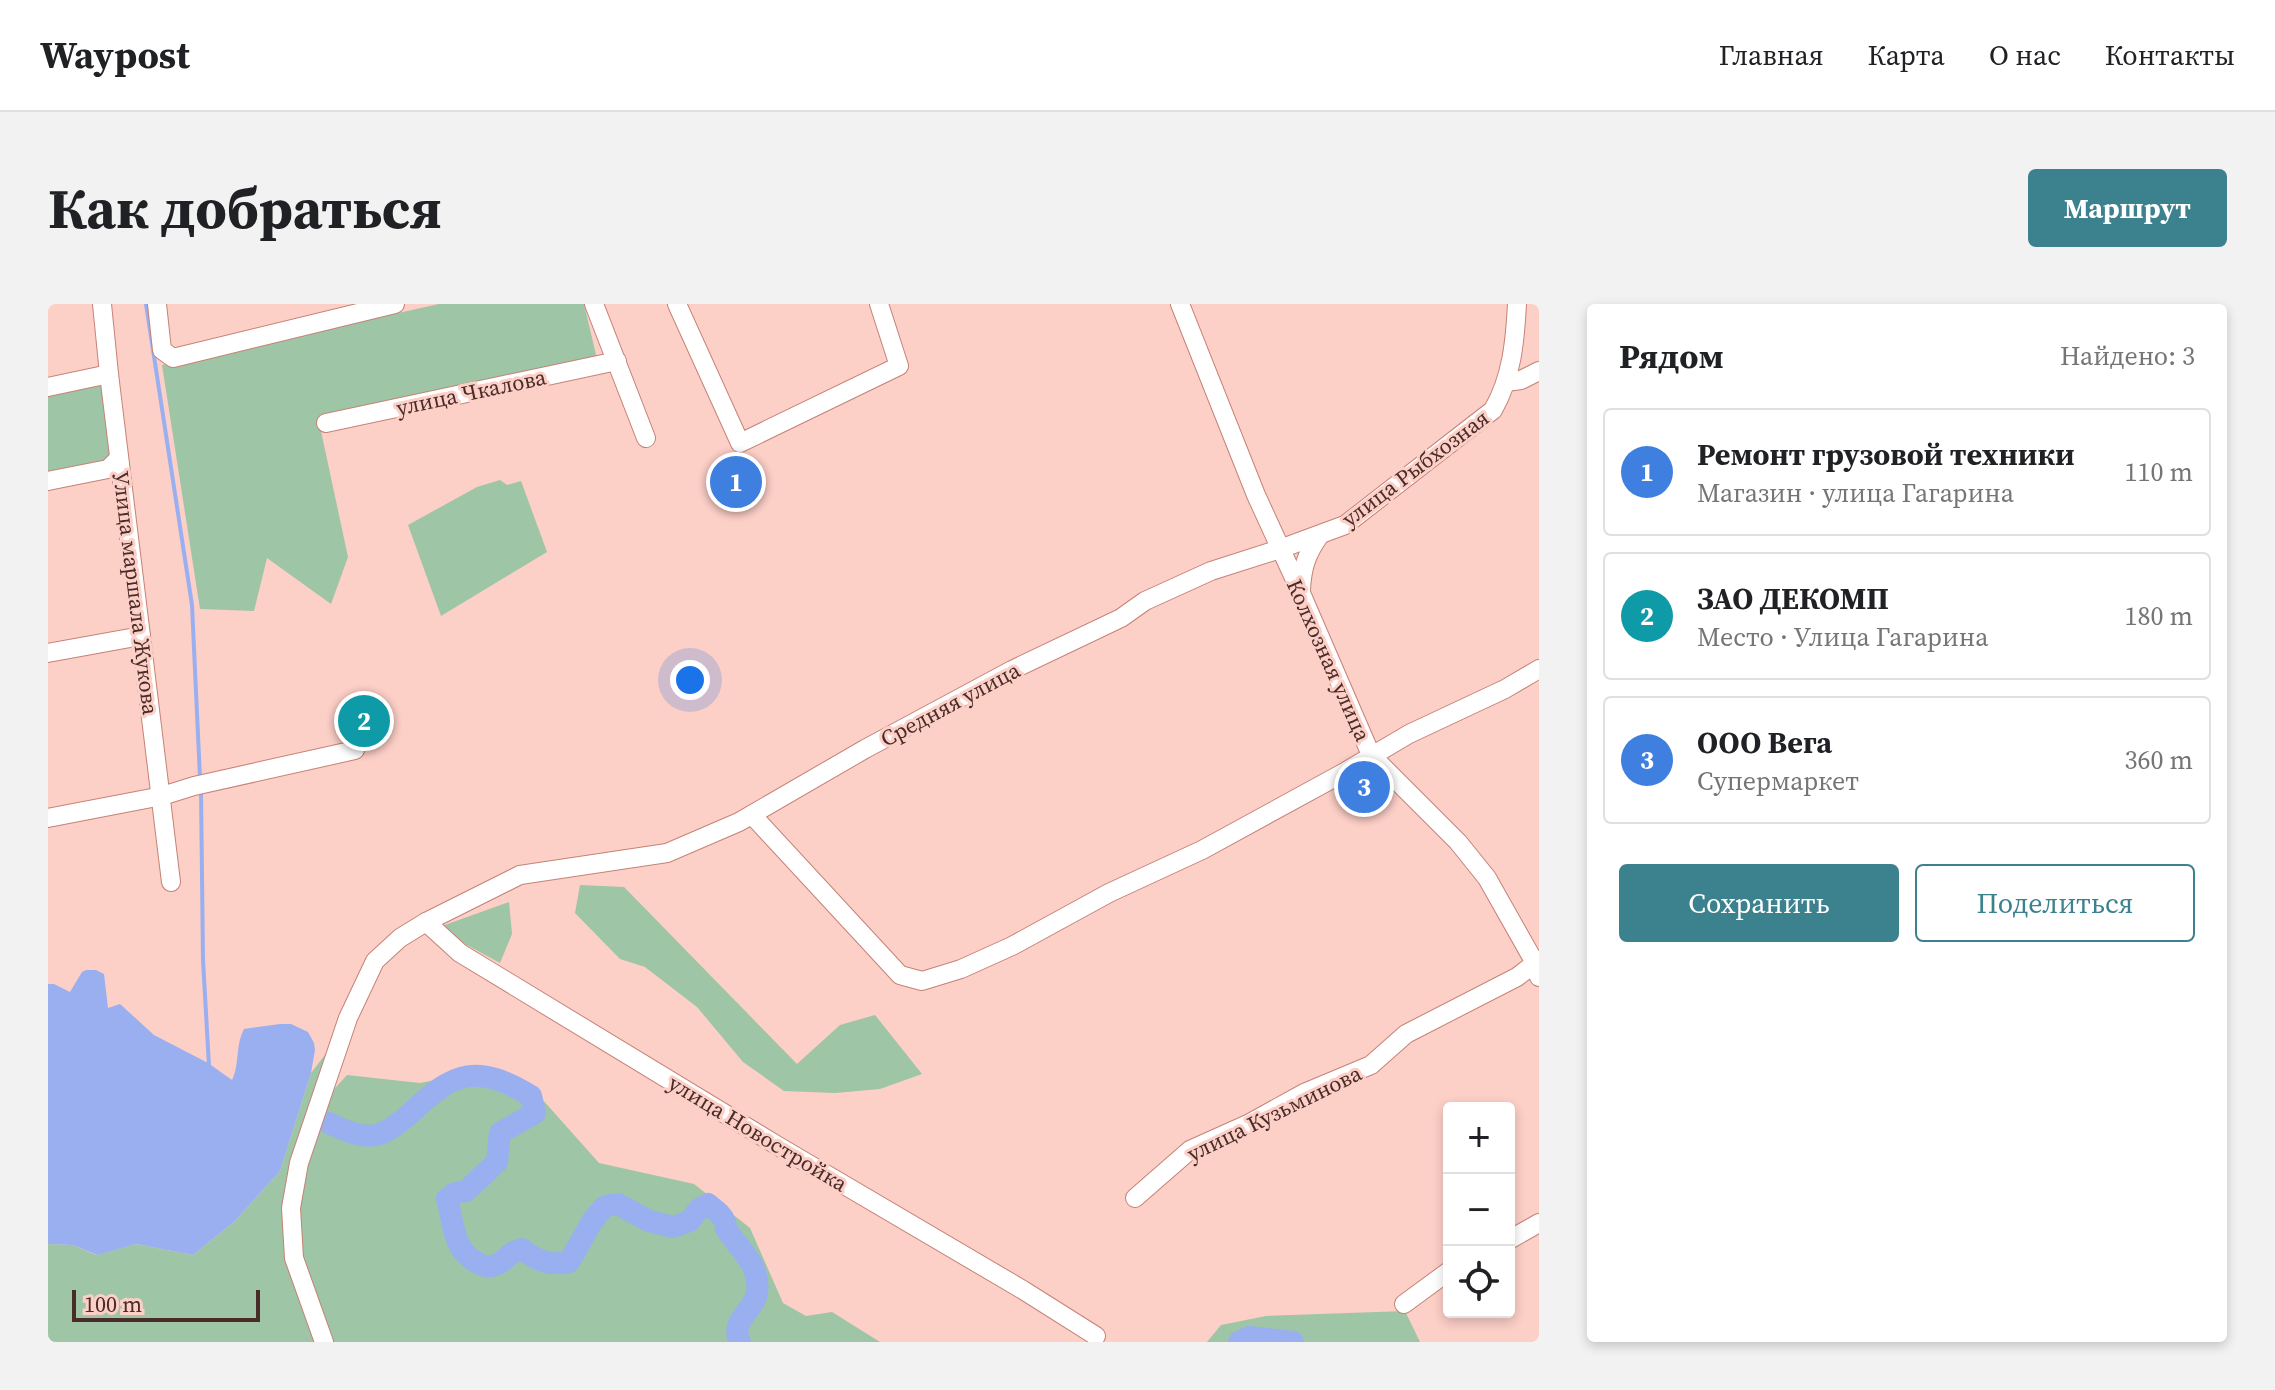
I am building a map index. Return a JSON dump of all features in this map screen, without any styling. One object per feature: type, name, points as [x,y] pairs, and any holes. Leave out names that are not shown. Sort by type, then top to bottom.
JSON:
[{"type":"street","name":"Улица маршала Жукова","points":[[102,304],[171,882]]},
{"type":"street","points":[[157,304],[168,354],[395,304]]},
{"type":"street","points":[[594,304],[646,438]]},
{"type":"street","points":[[677,304],[740,443],[899,366],[879,304]]},
{"type":"street","name":"Колхозная улица","points":[[1180,304],[1280,549],[1371,755],[1458,842],[1487,878],[1538,967]]},
{"type":"street","name":"улица Рыбхозная","points":[[1280,549],[1345,525],[1493,410],[1506,382],[1515,339],[1517,304]]},
{"type":"street","name":"улица Чкалова","points":[[326,423],[617,361]]},
{"type":"street","points":[[1506,382],[1521,380],[1539,371]]},
{"type":"street","points":[[48,387],[109,374]]},
{"type":"street","points":[[48,481],[108,469],[119,458]]},
{"type":"street","points":[[1301,593],[1307,554],[1320,535]]},
{"type":"street","name":"Средняя улица","points":[[324,1342],[294,1258],[291,1208],[299,1163],[348,1018],[375,961],[400,938],[520,875],[667,853],[752,815],[878,742],[1012,670],[1121,618],[1145,601],[1211,571],[1280,549]]},
{"type":"street","points":[[48,653],[141,636]]},
{"type":"street","points":[[752,815],[900,975],[922,981],[961,969],[1012,946],[1109,893],[1202,850],[1409,734],[1505,689],[1539,669]]},
{"type":"street","points":[[48,818],[162,796],[355,750]]},
{"type":"street","name":"улица Новостройка","points":[[426,922],[460,953],[1096,1336]]},
{"type":"street","name":"улица Кузьминова","points":[[1135,1198],[1190,1150],[1248,1124],[1304,1093],[1371,1065],[1406,1034],[1538,967]]},
{"type":"street","points":[[1515,1237],[1539,1223]]},
{"type":"street","points":[[1404,1304],[1443,1275]]},
{"type":"green space","points":[[439,304],[584,304],[597,359],[318,417],[348,557],[331,604],[267,558],[254,611],[200,609],[162,365]]},
{"type":"green space","points":[[100,383],[107,388],[113,451],[99,467],[48,477],[48,395]]},
{"type":"green space","points":[[500,480],[507,485],[521,481],[547,552],[441,616],[408,525],[477,487]]},
{"type":"green space","points":[[580,885],[624,887],[797,1064],[840,1025],[875,1015],[922,1074],[880,1089],[835,1093],[784,1091],[743,1062],[697,1007],[645,967],[620,959],[575,913]]},
{"type":"green space","points":[[509,902],[512,934],[500,963],[465,944],[442,926]]},
{"type":"green space","points":[[331,1047],[326,1098],[347,1075],[420,1083],[496,1068],[534,1090],[599,1163],[694,1184],[750,1228],[783,1303],[806,1316],[832,1312],[880,1342],[48,1342],[48,1244],[73,1245],[96,1255],[136,1244],[193,1255],[234,1222],[280,1171],[311,1073]]},
{"type":"green space","points":[[1405,1311],[1420,1342],[1207,1342],[1221,1325],[1266,1316]]},
{"type":"water","points":[[86,970],[104,974],[108,1008],[120,1004],[154,1035],[208,1063],[232,1080],[244,1029],[291,1024],[308,1032],[314,1043],[311,1073],[280,1171],[234,1222],[193,1255],[136,1244],[97,1255],[73,1245],[48,1244],[48,984],[70,992]]},
{"type":"waterway","points":[[146,304],[192,605],[200,778]]},
{"type":"waterway","points":[[201,791],[203,960],[209,1066]]},
{"type":"waterway","points":[[329,1123],[346,1131],[376,1135],[395,1126],[442,1087],[468,1076],[496,1079],[531,1096],[535,1113],[500,1133],[497,1162],[466,1191],[455,1193],[447,1199],[462,1250],[485,1266],[499,1264],[522,1249],[544,1262],[569,1262],[593,1220],[605,1206],[618,1204],[649,1221],[673,1227],[690,1221],[699,1209],[708,1204],[722,1217],[726,1229],[756,1275],[755,1299],[738,1328],[740,1342]]},
{"type":"waterway","points":[[1239,1342],[1249,1337],[1293,1342]]},
{"type":"place","name":"Ремонт грузовой техники","points":[[736,482]]},
{"type":"place","name":"ЗАО ДЕКОМП","points":[[364,721]]},
{"type":"place","name":"ООО Вега","points":[[1364,787]]}]
